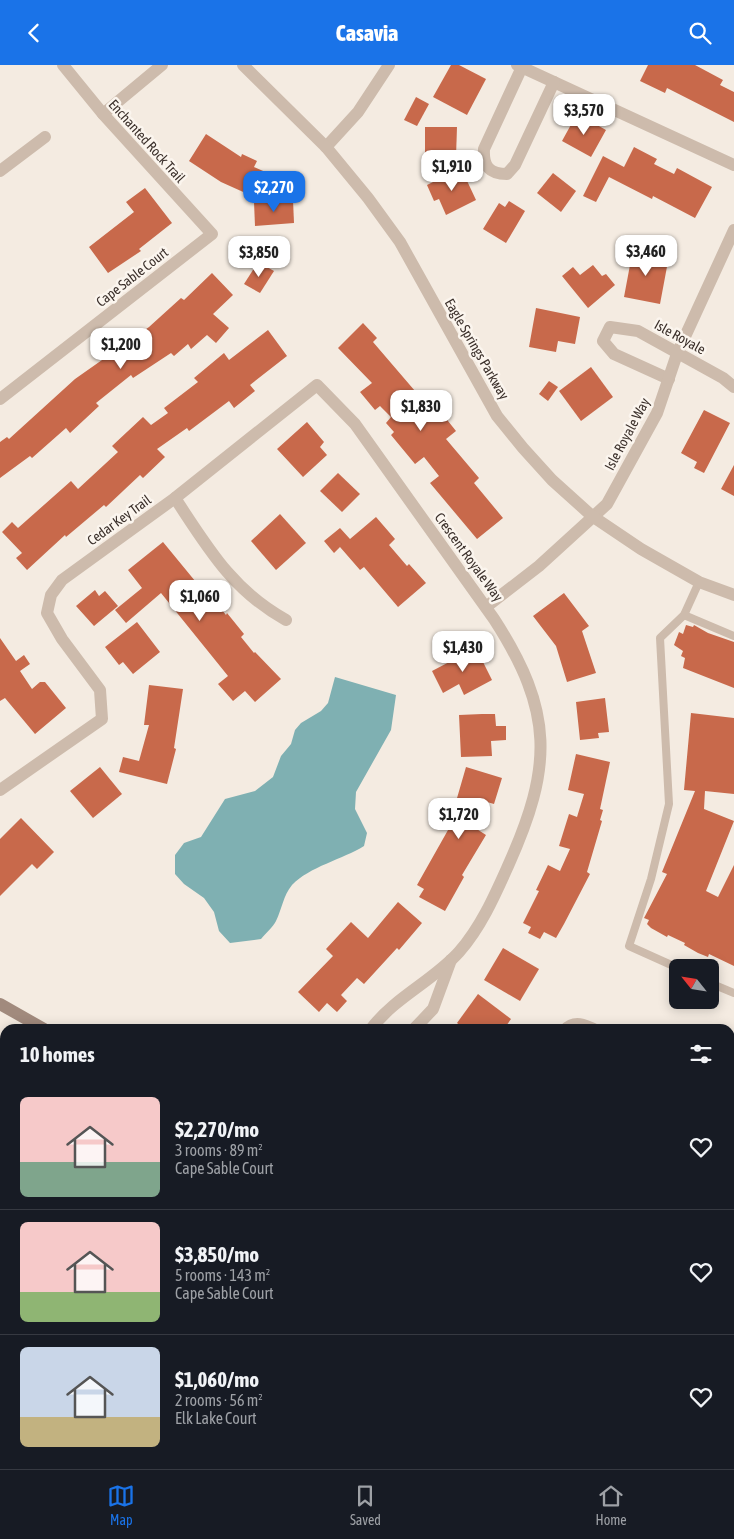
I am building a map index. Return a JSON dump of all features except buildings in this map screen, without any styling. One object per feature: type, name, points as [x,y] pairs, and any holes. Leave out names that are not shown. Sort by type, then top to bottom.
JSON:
[{"type":"main road","points":[[0,1004],[32,1024]]},
{"type":"street","name":"Enchanted Rock Trail","points":[[63,65],[103,114],[212,234]]},
{"type":"street","points":[[103,114],[162,65]]},
{"type":"street","name":"Eagle Springs Parkway","points":[[243,65],[326,147],[368,198],[400,241],[498,415],[523,448],[552,480],[592,516],[641,549],[700,582],[734,595]]},
{"type":"street","points":[[326,147],[358,112],[389,65]]},
{"type":"street","points":[[554,82],[515,165],[507,174],[496,174],[487,169],[483,160],[484,149],[520,66],[734,165]]},
{"type":"street","points":[[0,171],[45,137]]},
{"type":"street","name":"Isle Royale Way","points":[[486,607],[540,566],[606,504],[657,413],[677,354],[734,230]]},
{"type":"street","name":"Cape Sable Court","points":[[0,399],[212,234]]},
{"type":"street","name":"Isle Royale","points":[[669,379],[614,354],[603,341],[610,327],[638,331],[723,378],[734,387]]},
{"type":"street","name":"Cedar Key Trail","points":[[0,790],[102,719],[100,690],[59,635],[47,613],[51,595],[66,577],[175,497],[317,385]]},
{"type":"street","name":"Crescent Royale Way","points":[[317,385],[355,424],[510,643],[530,684],[540,728],[541,758],[536,788],[509,863],[476,929],[451,960],[403,996],[374,1024]]},
{"type":"street","points":[[175,497],[204,542],[229,575],[261,607],[286,621]]},
{"type":"street","name":"Crescent Royale Way","points":[[419,1024],[433,1009],[451,960]]},
{"type":"lane","points":[[669,964],[629,946],[651,879],[669,804],[660,638],[684,615],[700,582]]},
{"type":"lane","points":[[684,615],[734,636]]},
{"type":"lane","points":[[719,987],[734,993]]},
{"type":"lane","points":[[568,1024],[582,1021],[588,1024]]},
{"type":"water","points":[[335,677],[396,695],[391,730],[356,792],[355,809],[367,833],[364,846],[307,873],[292,885],[276,921],[261,939],[230,943],[219,931],[214,912],[204,898],[184,884],[175,874],[175,855],[184,843],[201,837],[225,799],[255,791],[273,777],[281,756],[291,744],[295,730],[301,723],[321,711],[328,703]]}]
